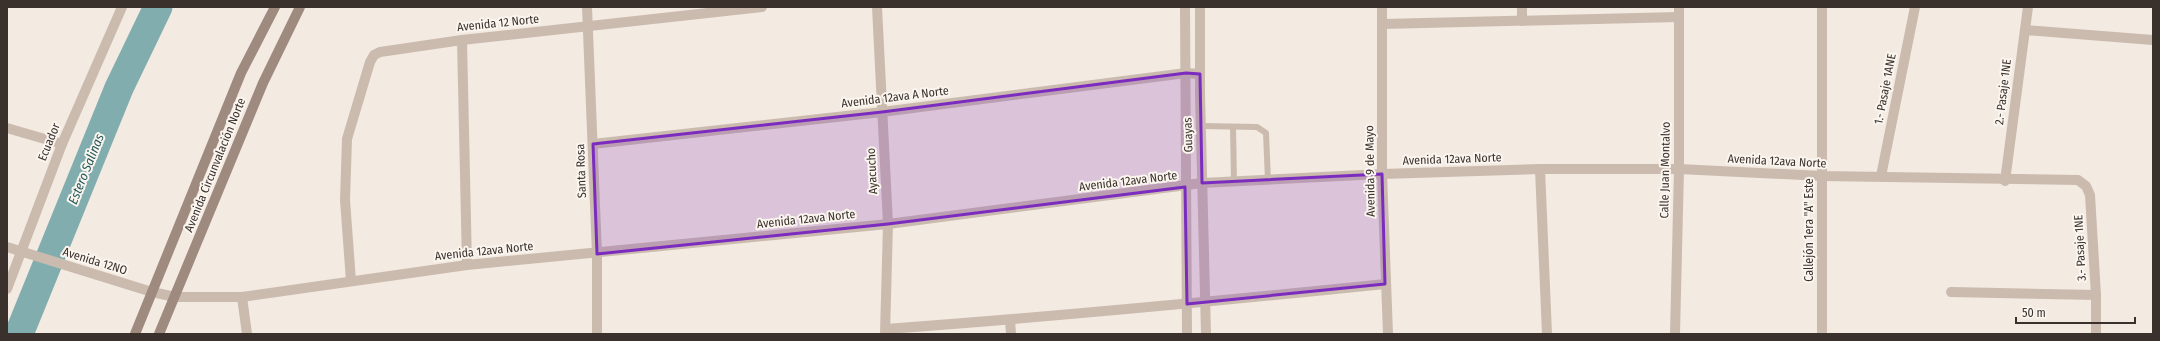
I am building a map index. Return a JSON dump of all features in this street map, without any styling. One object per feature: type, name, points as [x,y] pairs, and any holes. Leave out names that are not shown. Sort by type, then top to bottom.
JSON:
[{"type":"main road","name":"Avenida Circunvalación Norte","points":[[135,334],[241,73],[275,7]]},
{"type":"main road","name":"Avenida Circunvalación Norte","points":[[159,334],[262,83],[300,7]]},
{"type":"street","name":"Ecuador","points":[[7,289],[20,251],[62,144],[122,7]]},
{"type":"street","name":"Santa Rosa","points":[[587,7],[597,254],[597,334]]},
{"type":"street","name":"Avenida 12 Norte","points":[[351,281],[345,200],[347,140],[370,62],[374,55],[380,52],[462,40],[762,7]]},
{"type":"street","name":"Ayacucho","points":[[877,7],[888,224],[886,332]]},
{"type":"street","name":"Guayas","points":[[1186,7],[1185,187],[1187,334]]},
{"type":"street","name":"Guayas","points":[[1200,7],[1200,74],[1206,334]]},
{"type":"street","name":"Avenida 9 de Mayo","points":[[1382,7],[1382,174],[1388,334]]},
{"type":"street","points":[[1522,7],[1522,21]]},
{"type":"street","name":"Callejón 1era \"A\" Este","points":[[1822,7],[1822,334]]},
{"type":"street","name":"1.- Pasaje 1ANE","points":[[1881,176],[1915,7]]},
{"type":"street","name":"2.- Pasaje 1NE","points":[[2005,181],[2028,7]]},
{"type":"street","points":[[1383,24],[1522,21],[1679,12]]},
{"type":"street","name":"Calle Juan Montalvo","points":[[1675,334],[1679,169],[1679,12]]},
{"type":"street","points":[[2024,30],[2153,40]]},
{"type":"street","points":[[462,40],[467,265]]},
{"type":"street","name":"Avenida 12ava A Norte","points":[[593,144],[882,112],[1186,73],[1200,74]]},
{"type":"street","points":[[7,128],[62,144]]},
{"type":"street","points":[[1540,169],[1547,334]]},
{"type":"street","name":"Avenida 12ava Norte","points":[[175,297],[242,297],[467,265],[597,254],[888,224],[1185,187],[1202,183],[1268,181],[1382,174],[1540,169],[1679,169],[1822,176],[1881,176],[2005,181],[2078,180],[2086,186]]},
{"type":"street","name":"3.- Pasaje 1NE","points":[[2086,186],[2090,195],[2096,295],[2096,334]]},
{"type":"street","name":"Avenida 12NO","points":[[7,247],[152,292],[175,297]]},
{"type":"street","points":[[886,332],[1206,303],[1385,284]]},
{"type":"street","points":[[1951,292],[2096,295]]},
{"type":"street","points":[[242,297],[247,334]]},
{"type":"street","points":[[1010,320],[1010,334]]},
{"type":"lane","points":[[1201,126],[1257,127],[1266,133],[1268,181]]},
{"type":"lane","points":[[1233,127],[1234,182]]},
{"type":"highlighted area","points":[[1186,73],[1200,74],[1202,183],[1382,174],[1385,284],[1187,304],[1185,187],[888,224],[597,254],[593,144],[882,112]]},
{"type":"waterway","name":"Estero Salinas","points":[[19,334],[119,88],[158,7]]}]
